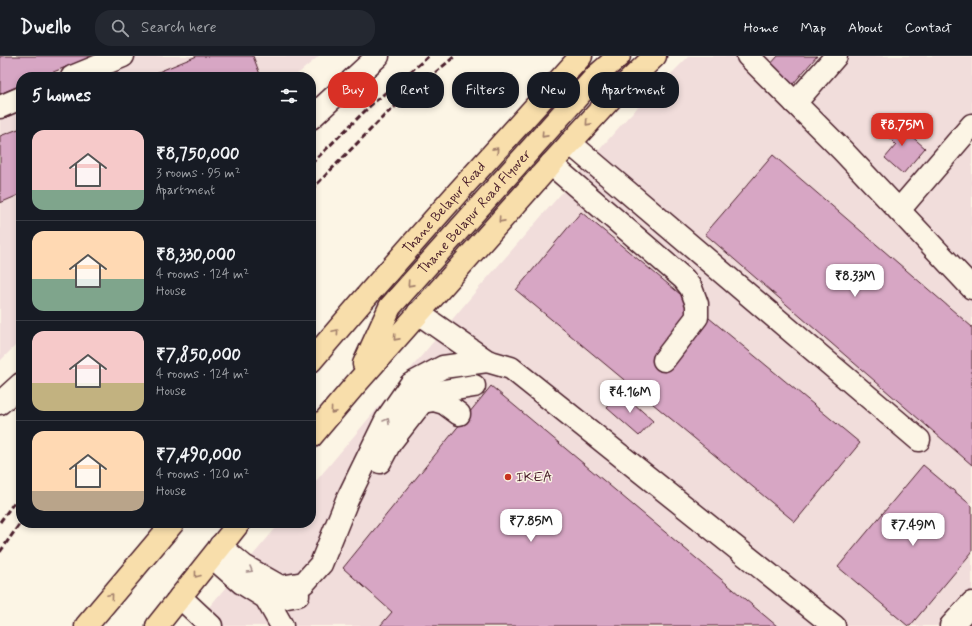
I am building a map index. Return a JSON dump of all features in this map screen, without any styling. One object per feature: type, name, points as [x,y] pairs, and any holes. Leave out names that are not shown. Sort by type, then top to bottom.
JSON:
[{"type":"main road","name":"Thane Belapur Road","points":[[316,355],[459,190],[581,56]]},
{"type":"main road","name":"Thane Belapur Road Flyover","points":[[355,385],[390,307],[596,76],[619,56]]},
{"type":"main road","points":[[316,431],[418,313],[614,94],[655,56]]},
{"type":"main road","points":[[86,626],[169,528]]},
{"type":"main road","points":[[162,624],[180,597],[235,528]]},
{"type":"lane","points":[[84,72],[123,56]]},
{"type":"lane","points":[[316,113],[378,56]]},
{"type":"lane","points":[[748,56],[842,150],[972,288]]},
{"type":"lane","points":[[795,103],[836,56]]},
{"type":"lane","points":[[0,107],[16,100]]},
{"type":"lane","points":[[899,210],[972,125]]},
{"type":"lane","points":[[570,143],[919,440]]},
{"type":"lane","points":[[551,164],[684,279],[691,288],[696,304],[696,317],[664,360]]},
{"type":"lane","points":[[418,313],[487,361],[511,368],[834,626]]},
{"type":"lane","points":[[216,551],[281,587],[304,583],[321,564],[347,500],[386,420],[411,384],[443,367],[487,361]]},
{"type":"lane","points":[[266,598],[282,598],[302,594],[319,582],[332,567],[362,497],[390,443],[422,402],[437,392],[474,386]]},
{"type":"lane","points":[[0,403],[16,389]]},
{"type":"lane","points":[[422,402],[434,400],[444,403],[459,414]]},
{"type":"lane","points":[[216,551],[242,583],[266,598],[282,626]]},
{"type":"lane","points":[[180,597],[211,626]]},
{"type":"lane","points":[[951,626],[972,603]]},
{"type":"shaded area","points":[[0,56],[319,56],[300,72],[16,72],[16,345],[0,361]]},
{"type":"shaded area","points":[[689,56],[972,56],[972,626],[193,626],[276,528],[316,528],[316,481],[477,290],[637,108],[679,108],[679,72],[673,72]]},
{"type":"building","points":[[0,56],[93,56],[53,72],[16,72],[16,87],[0,94]]},
{"type":"building","points":[[197,56],[253,56],[259,72],[158,72]]},
{"type":"building","points":[[778,56],[817,56],[793,84],[770,65]]},
{"type":"building","points":[[892,119],[925,148],[903,174],[885,158],[896,145],[882,131]]},
{"type":"building","points":[[16,130],[16,196],[0,203],[0,136]]},
{"type":"building","points":[[773,155],[972,327],[972,465],[705,234]]},
{"type":"building","points":[[581,212],[860,443],[795,522],[516,290]]},
{"type":"building","name":"IKEA","points":[[491,386],[777,626],[380,626],[392,612],[343,568]]},
{"type":"building","points":[[621,392],[653,421],[639,436],[607,408]]},
{"type":"building","points":[[923,465],[972,506],[972,552],[910,626],[908,626],[838,567]]},
{"type":"railway","points":[[316,159],[371,105],[429,56]]},
{"type":"railway","points":[[316,185],[385,115],[455,56]]},
{"type":"railway","points":[[0,522],[16,500]]},
{"type":"railway","points":[[0,552],[17,528]]},
{"type":"place","name":"IKEA","points":[[508,477]]}]
